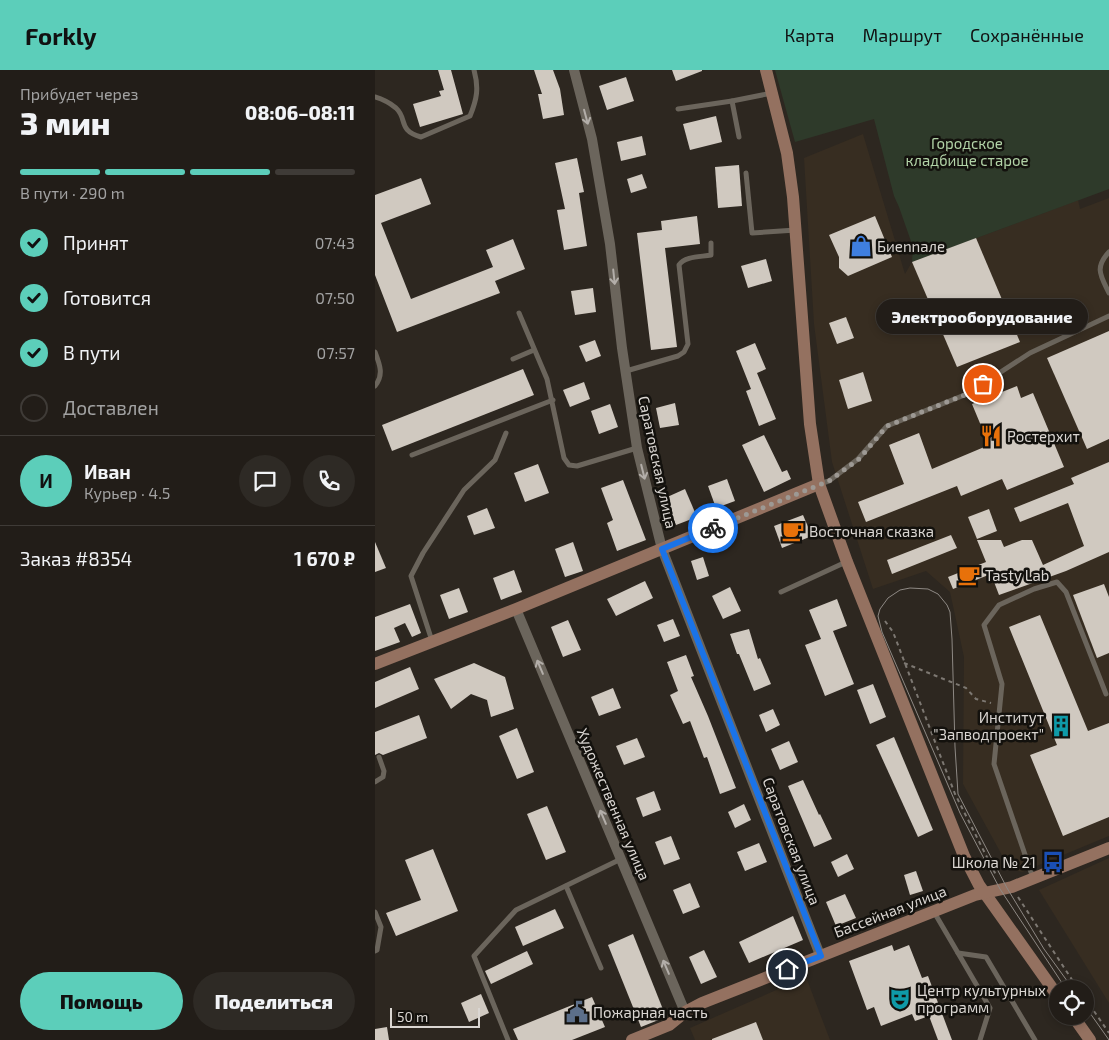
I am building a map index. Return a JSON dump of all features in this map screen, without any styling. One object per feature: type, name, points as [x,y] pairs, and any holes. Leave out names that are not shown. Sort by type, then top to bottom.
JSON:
[{"type":"main road","points":[[766,70],[787,153],[796,230],[811,424],[819,484],[847,562],[964,856],[985,893],[1049,984]]},
{"type":"main road","points":[[375,664],[516,609],[819,484]]},
{"type":"main road","name":"Бассейная улица","points":[[641,1038],[669,1025],[685,1012],[703,1003],[975,895],[1012,887],[1109,848]]},
{"type":"main road","points":[[1079,1025],[1090,1040]]},
{"type":"street","name":"Саратовская улица","points":[[574,70],[592,139],[610,244],[625,371],[637,448],[662,549],[821,956]]},
{"type":"street","name":"Художественная улица","points":[[516,609],[685,1012]]},
{"type":"lane","points":[[375,97],[398,109],[405,128],[421,137],[470,116],[476,100],[477,80],[474,70]]},
{"type":"lane","points":[[678,109],[732,102],[773,93]]},
{"type":"lane","points":[[732,102],[739,137]]},
{"type":"lane","points":[[746,173],[752,232],[796,230]]},
{"type":"lane","points":[[625,371],[677,356],[683,352],[688,344],[679,265],[681,261],[711,255],[711,243]]},
{"type":"lane","points":[[1109,252],[1101,260],[1100,272],[1109,293]]},
{"type":"lane","points":[[519,313],[547,378],[564,458],[569,465],[577,466],[637,448]]},
{"type":"lane","points":[[819,484],[829,481],[859,459],[887,426],[967,394],[1031,354],[1109,316]]},
{"type":"lane","points":[[513,359],[534,350]]},
{"type":"lane","points":[[375,352],[381,368],[379,381],[375,386]]},
{"type":"lane","points":[[412,455],[553,400]]},
{"type":"lane","points":[[433,642],[411,576],[423,553],[464,490],[495,460],[507,433]]},
{"type":"lane","points":[[781,592],[847,562]]},
{"type":"lane","points":[[1034,878],[995,764],[1002,684],[984,624],[999,605],[1034,589],[1057,582],[1066,592],[1106,694]]},
{"type":"lane","points":[[375,782],[383,777],[384,771],[379,757]]},
{"type":"lane","points":[[508,1040],[474,956],[516,910],[621,859]]},
{"type":"lane","points":[[566,886],[601,968]]},
{"type":"lane","points":[[375,912],[381,927],[375,951]]},
{"type":"lane","points":[[933,912],[990,1008],[980,1040]]},
{"type":"lane","points":[[958,953],[985,957],[1035,1040]]},
{"type":"path","points":[[882,617],[893,632],[964,813],[999,881],[1007,879],[1072,980]]},
{"type":"path","points":[[904,663],[965,688],[976,699],[1000,706]]},
{"type":"path","points":[[1094,1011],[1109,1033]]},
{"type":"shaded area","points":[[863,134],[905,274],[912,262],[1078,200],[1080,209],[1109,198],[1109,836],[1022,872],[1009,868],[963,784],[964,657],[950,592],[926,571],[873,589],[832,462],[814,324],[804,158]]},
{"type":"shaded area","points":[[1109,858],[1109,1003],[1039,890]]},
{"type":"shaded area","points":[[806,977],[830,1040],[695,1040],[690,1028]]},
{"type":"green space","name":"Городское кладбище старое","points":[[775,70],[1109,70],[1109,189],[912,262],[913,247],[894,196],[874,119],[795,142]]},
{"type":"building","points":[[438,70],[451,70],[463,114],[420,127],[413,104],[441,96],[439,91],[444,90]]},
{"type":"building","points":[[534,70],[553,70],[560,89],[564,115],[543,119],[538,94],[542,94]]},
{"type":"building","points":[[672,70],[702,70],[702,71],[676,81]]},
{"type":"building","points":[[626,77],[634,101],[607,110],[599,86]]},
{"type":"building","points":[[716,116],[722,142],[690,150],[683,124]]},
{"type":"building","points":[[642,136],[646,155],[621,161],[617,142]]},
{"type":"building","points":[[577,158],[584,192],[579,193],[587,246],[564,250],[557,210],[565,209],[555,163]]},
{"type":"building","points":[[739,165],[742,206],[718,208],[715,167]]},
{"type":"building","points":[[642,174],[647,188],[631,193],[627,179]]},
{"type":"building","points":[[421,178],[431,204],[381,223],[411,299],[493,267],[486,250],[513,239],[525,269],[495,281],[500,293],[397,332],[375,275],[375,195]]},
{"type":"building","points":[[697,216],[700,244],[665,248],[677,347],[651,350],[637,233],[662,230],[661,221]]},
{"type":"building","name":"Биеnnале","points":[[875,216],[892,257],[848,276],[839,268],[839,257],[829,235]]},
{"type":"building","points":[[976,238],[1020,342],[957,367],[912,262]]},
{"type":"building","points":[[766,259],[772,281],[748,288],[741,266]]},
{"type":"building","points":[[593,288],[596,312],[575,315],[571,291]]},
{"type":"building","points":[[846,317],[854,338],[837,344],[829,323]]},
{"type":"building","points":[[1109,331],[1109,439],[1087,449],[1047,358]]},
{"type":"building","points":[[595,340],[601,356],[586,362],[579,346]]},
{"type":"building","points":[[755,343],[766,369],[757,373],[776,419],[759,426],[746,391],[751,389],[736,351]]},
{"type":"building","points":[[523,369],[534,395],[392,451],[382,425]]},
{"type":"building","points":[[863,372],[872,401],[848,409],[839,380]]},
{"type":"building","points":[[584,382],[590,399],[570,407],[563,390]]},
{"type":"building","points":[[1017,386],[1021,398],[1033,393],[1064,467],[1007,490],[1002,479],[961,496],[957,486],[866,522],[858,502],[904,484],[889,445],[919,433],[932,469],[989,445],[972,404]]},
{"type":"building","points":[[675,403],[679,425],[660,428],[656,408]]},
{"type":"building","points":[[610,404],[618,427],[599,434],[591,411]]},
{"type":"building","points":[[764,435],[782,472],[787,470],[791,479],[764,492],[742,445]]},
{"type":"building","points":[[1109,462],[1109,552],[1066,571],[999,595],[991,574],[953,589],[948,577],[986,562],[977,540],[1001,540],[1004,547],[1022,540],[1032,540],[1043,565],[1084,546],[1068,503],[1020,522],[1014,508],[1074,484],[1071,478]]},
{"type":"building","points":[[538,464],[549,493],[525,502],[514,473]]},
{"type":"building","points":[[727,479],[735,501],[716,508],[708,486]]},
{"type":"building","points":[[623,480],[646,540],[617,551],[607,523],[613,520],[601,488]]},
{"type":"building","points":[[685,489],[697,517],[676,525],[665,498]]},
{"type":"building","points":[[487,508],[495,528],[474,535],[467,516]]},
{"type":"building","points":[[989,509],[997,531],[977,539],[968,517]]},
{"type":"building","name":"Восточная сказка","points":[[803,515],[812,536],[782,548],[774,526]]},
{"type":"building","points":[[951,535],[957,548],[892,574],[887,560]]},
{"type":"building","points":[[375,542],[386,568],[375,572]]},
{"type":"building","points":[[573,542],[583,571],[565,577],[555,549]]},
{"type":"building","points":[[703,557],[709,576],[697,580],[691,561]]},
{"type":"building","points":[[514,570],[522,592],[501,600],[493,578]]},
{"type":"building","points":[[645,581],[653,598],[616,616],[607,599]]},
{"type":"building","points":[[1104,584],[1109,597],[1109,653],[1097,658],[1073,595]]},
{"type":"building","points":[[730,587],[741,611],[723,619],[712,596]]},
{"type":"building","points":[[459,588],[468,612],[449,619],[440,595]]},
{"type":"building","points":[[837,599],[847,626],[833,631],[854,684],[825,696],[805,645],[821,639],[809,610]]},
{"type":"building","points":[[410,604],[421,633],[412,637],[405,623],[394,628],[400,642],[375,651],[375,617]]},
{"type":"building","name":"Институт \"Запводпроект\"","points":[[1040,615],[1088,731],[1109,723],[1109,817],[1063,836],[1030,755],[1057,745],[1009,627]]},
{"type":"building","points":[[673,619],[680,636],[664,642],[657,625]]},
{"type":"building","points":[[568,620],[581,650],[563,657],[551,627]]},
{"type":"building","points":[[749,629],[758,659],[760,658],[771,684],[754,691],[730,634]]},
{"type":"building","points":[[686,655],[694,676],[691,677],[736,788],[720,794],[707,757],[704,758],[690,721],[683,724],[670,695],[678,691],[667,662]]},
{"type":"building","points":[[474,663],[505,677],[514,709],[491,717],[487,700],[471,694],[451,709],[434,679]]},
{"type":"building","points":[[410,667],[419,689],[375,708],[375,682]]},
{"type":"building","points":[[873,684],[886,717],[870,724],[857,690]]},
{"type":"building","points":[[613,688],[621,708],[599,716],[591,697]]},
{"type":"building","points":[[773,709],[780,725],[766,732],[759,715]]},
{"type":"building","points":[[419,715],[427,738],[383,755],[379,753],[375,755],[375,732]]},
{"type":"building","points":[[517,728],[534,772],[517,779],[499,736]]},
{"type":"building","points":[[894,737],[933,830],[918,837],[876,745]]},
{"type":"building","points":[[637,738],[645,757],[624,765],[616,746]]},
{"type":"building","points":[[789,741],[798,762],[780,770],[771,749]]},
{"type":"building","points":[[803,780],[832,839],[814,847],[788,786]]},
{"type":"building","points":[[654,791],[661,810],[643,817],[636,798]]},
{"type":"building","points":[[744,804],[751,820],[735,828],[728,812]]},
{"type":"building","points":[[547,806],[566,852],[546,860],[527,814]]},
{"type":"building","points":[[671,836],[680,859],[664,865],[655,842]]},
{"type":"building","points":[[759,843],[767,862],[745,871],[737,852]]},
{"type":"building","points":[[433,849],[458,911],[396,936],[386,913],[421,900],[405,860]]},
{"type":"building","points":[[847,854],[854,869],[838,877],[831,862]]},
{"type":"building","points":[[916,871],[923,891],[910,895],[904,875]]},
{"type":"building","points":[[690,883],[700,907],[683,914],[673,890]]},
{"type":"building","points":[[845,894],[856,918],[836,926],[826,902]]},
{"type":"building","points":[[555,909],[564,928],[523,946],[515,927]]},
{"type":"building","points":[[793,916],[803,940],[749,963],[739,942]]},
{"type":"building","points":[[633,934],[666,1017],[641,1027],[608,945]]},
{"type":"building","name":"Центр культурных программ","points":[[892,945],[894,951],[909,945],[922,978],[928,976],[952,1040],[938,1040],[929,1016],[915,1021],[912,1014],[881,1026],[874,1007],[867,1010],[849,961]]},
{"type":"building","points":[[704,950],[717,977],[701,984],[689,957]]},
{"type":"building","points":[[527,951],[533,964],[491,984],[485,971]]},
{"type":"building","points":[[481,994],[489,1013],[469,1022],[461,1003]]},
{"type":"building","name":"Пожарная часть","points":[[592,997],[605,1027],[572,1040],[518,1040],[513,1029]]},
{"type":"building","points":[[756,1022],[763,1040],[712,1040],[712,1039]]},
{"type":"building","points":[[387,1027],[389,1040],[375,1040],[375,1029]]},
{"type":"tram line","points":[[1060,980],[1000,889],[960,813],[882,632],[878,616],[880,609],[888,598],[900,590],[910,588],[928,589],[938,594],[950,612],[958,794],[1007,888],[1044,949],[1066,980]]},
{"type":"tram line","points":[[1094,1019],[1109,1040]]},
{"type":"way so far","points":[[713,528],[829,481],[859,459],[887,426],[967,394],[983,384]]},
{"type":"place","name":"Биеnnале","points":[[861,246]]},
{"type":"place","name":"Электрооборудование","points":[[983,384]]},
{"type":"place","name":"Ростерхит","points":[[991,436]]},
{"type":"place","name":"Восточная сказка","points":[[793,531]]},
{"type":"place","name":"Tasty Lab","points":[[969,575]]},
{"type":"place","name":"Институт \"Запводпроект\"","points":[[1061,726]]},
{"type":"place","name":"Школа № 21","points":[[1053,862]]},
{"type":"place","name":"Центр культурных программ","points":[[900,999]]},
{"type":"place","name":"Пожарная часть","points":[[577,1012]]},
{"type":"route","points":[[713,528],[662,549],[821,956],[787,969]]}]
